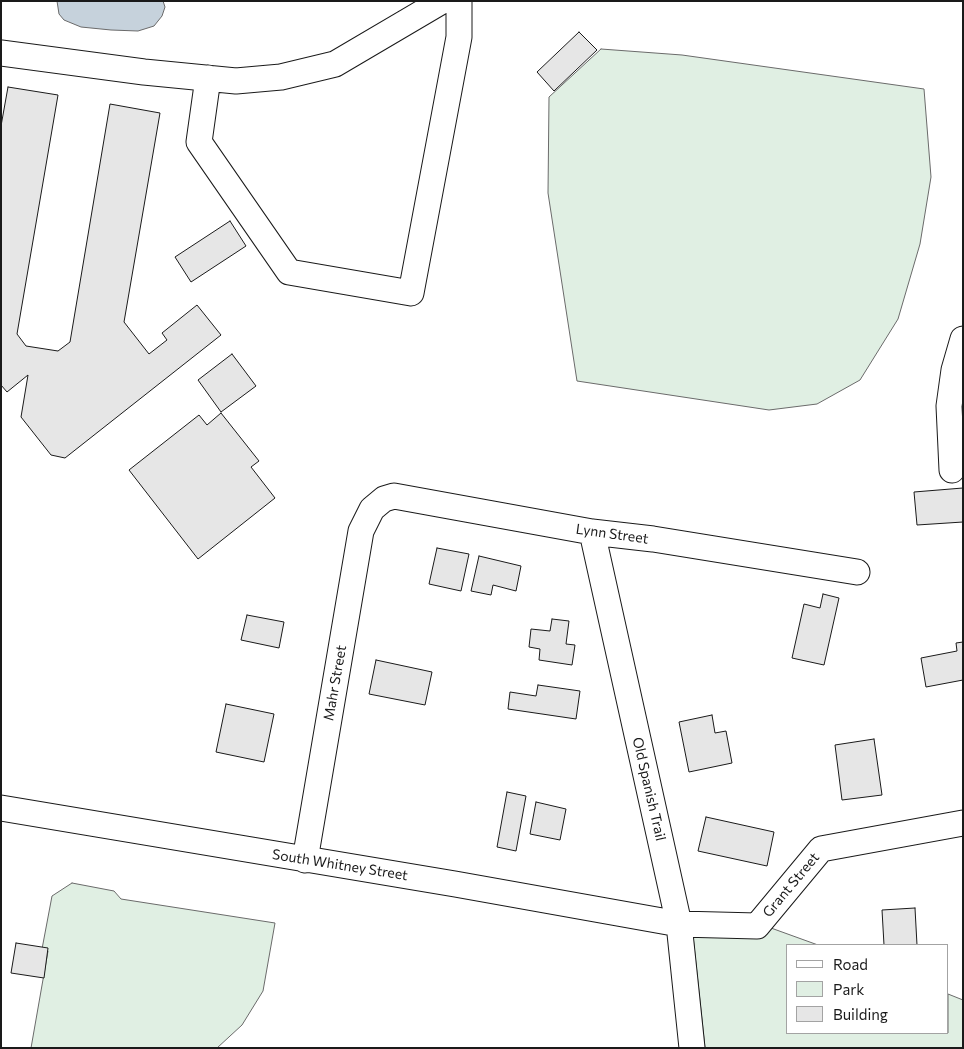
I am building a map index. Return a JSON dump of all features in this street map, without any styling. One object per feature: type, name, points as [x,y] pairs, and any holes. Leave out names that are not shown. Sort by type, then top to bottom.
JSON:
[{"type":"street","points":[[1,54],[236,81],[281,77],[335,64],[442,1]]},
{"type":"street","points":[[208,78],[199,142],[289,272],[411,293],[459,37],[459,1]]},
{"type":"street","points":[[952,470],[949,406],[954,370],[963,339]]},
{"type":"street","name":"Lynn Street","points":[[372,509],[394,496],[592,532],[653,539],[857,572]]},
{"type":"street","name":"Mahr Street","points":[[305,860],[361,531],[372,509]]},
{"type":"street","name":"Old Spanish Trail","points":[[592,532],[679,924],[692,1048]]},
{"type":"street","name":"South Whitney Street","points":[[1,808],[455,884],[679,924]]},
{"type":"street","name":"Grant Street","points":[[679,924],[757,926],[821,849],[963,823]]},
{"type":"green space","points":[[601,49],[682,55],[924,89],[931,177],[920,244],[898,319],[860,380],[817,404],[769,410],[577,381],[548,193],[549,97]]},
{"type":"green space","points":[[72,883],[114,891],[121,899],[275,923],[263,991],[242,1025],[217,1048],[31,1048],[48,951],[42,949],[52,896]]},
{"type":"green space","points":[[771,928],[815,944],[786,944],[786,1034],[949,1034],[949,994],[963,1000],[963,1048],[705,1048],[693,936]]},
{"type":"shaded area","points":[[57,1],[163,1],[165,7],[162,16],[154,26],[138,31],[111,30],[81,27],[64,20],[59,14]]},
{"type":"building","points":[[579,32],[597,50],[554,91],[537,72]]},
{"type":"building","points":[[8,87],[58,95],[17,334],[26,346],[58,351],[70,342],[110,104],[160,113],[124,322],[149,354],[167,340],[162,333],[197,305],[221,335],[65,458],[51,455],[21,417],[28,375],[7,392],[1,385],[1,126]]},
{"type":"building","points":[[230,221],[246,246],[191,282],[175,257]]},
{"type":"building","points":[[232,354],[256,386],[221,412],[198,380]]},
{"type":"building","points":[[221,413],[259,461],[251,467],[275,498],[198,559],[129,470],[199,415],[207,425]]},
{"type":"building","points":[[963,488],[963,522],[917,525],[914,492]]},
{"type":"building","points":[[437,548],[469,554],[461,591],[429,584]]},
{"type":"building","points":[[479,556],[521,566],[516,591],[493,585],[491,595],[471,591]]},
{"type":"building","points":[[823,594],[839,598],[824,665],[792,658],[804,604],[820,608]]},
{"type":"building","points":[[247,615],[284,622],[279,648],[241,640]]},
{"type":"building","points":[[552,619],[569,621],[566,644],[575,645],[572,665],[539,660],[540,649],[529,647],[531,629],[550,631]]},
{"type":"building","points":[[963,642],[963,680],[926,687],[921,658],[957,651],[956,643]]},
{"type":"building","points":[[376,660],[432,672],[425,705],[369,694]]},
{"type":"building","points":[[538,685],[580,691],[576,719],[508,709],[510,692],[536,696]]},
{"type":"building","points":[[226,704],[274,714],[264,762],[216,752]]},
{"type":"building","points":[[712,715],[715,733],[726,731],[732,763],[689,772],[679,722]]},
{"type":"building","points":[[874,739],[882,795],[842,800],[835,745]]},
{"type":"building","points":[[507,792],[526,796],[516,851],[497,847]]},
{"type":"building","points":[[536,802],[566,809],[560,840],[530,834]]},
{"type":"building","points":[[706,817],[774,832],[767,866],[698,851]]},
{"type":"building","points":[[915,908],[917,944],[884,944],[882,910]]},
{"type":"building","points":[[16,943],[48,948],[44,978],[11,973]]}]
